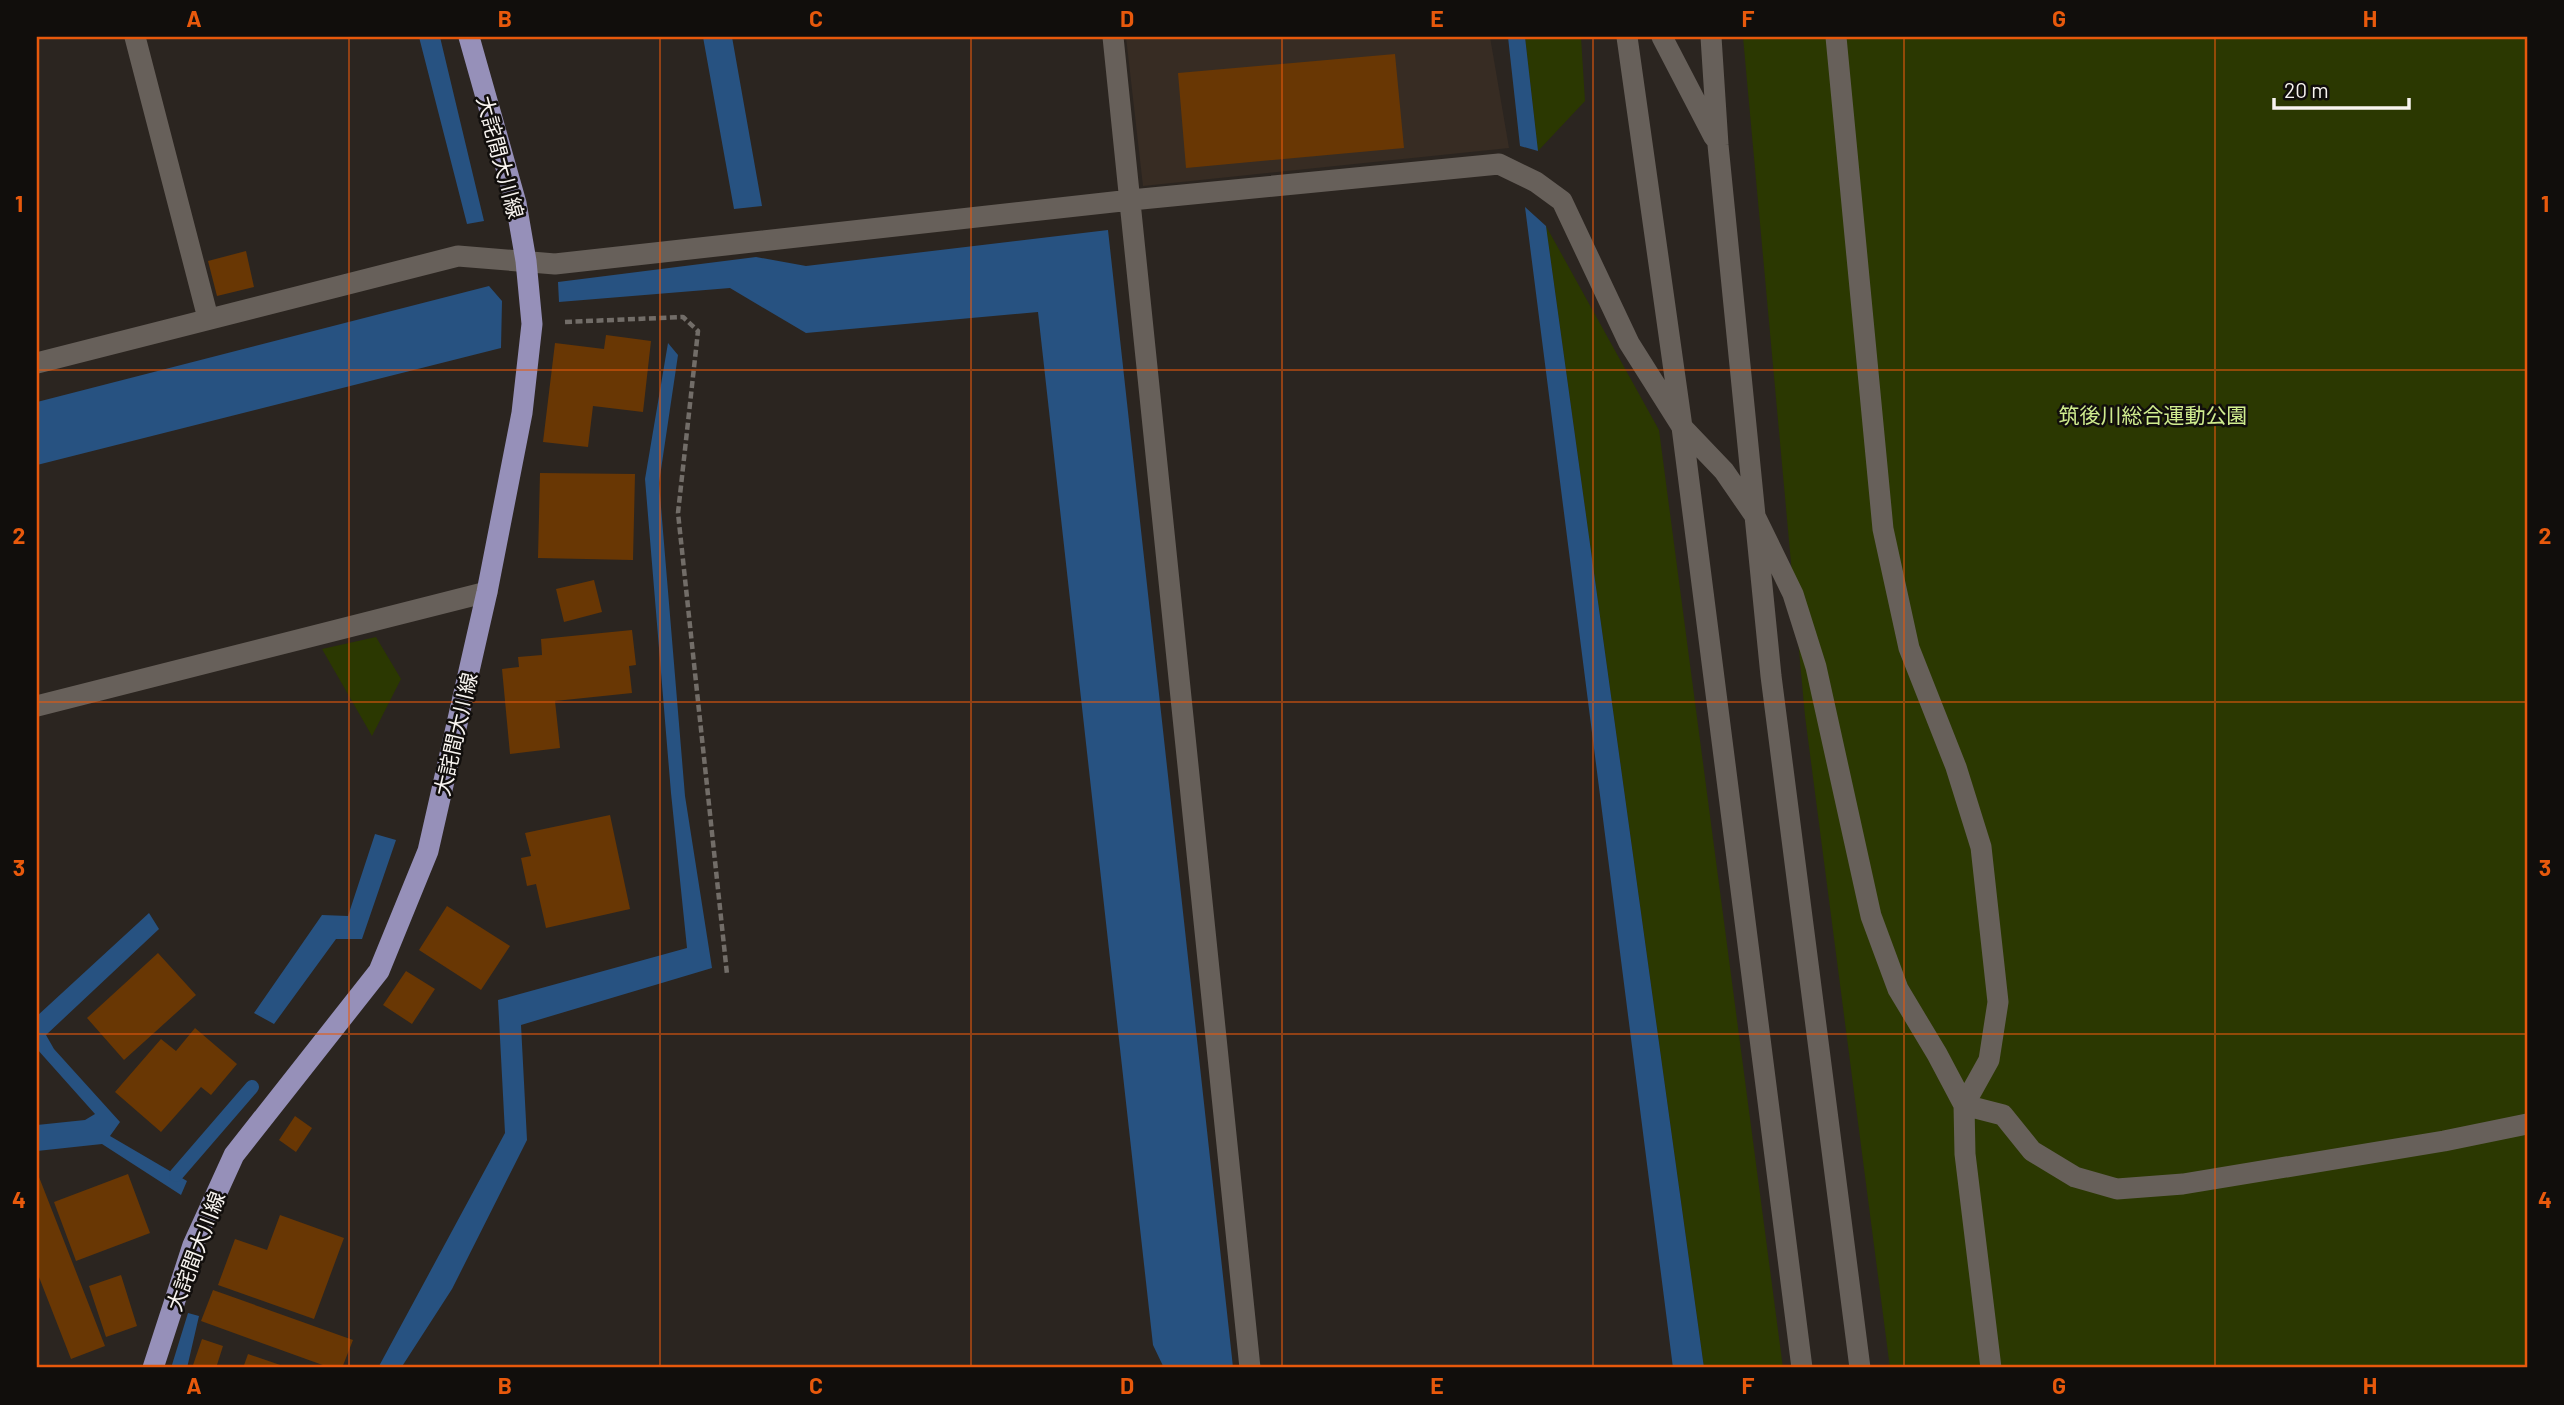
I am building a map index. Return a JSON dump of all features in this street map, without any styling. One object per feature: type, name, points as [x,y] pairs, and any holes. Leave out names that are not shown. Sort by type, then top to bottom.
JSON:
[{"type":"main road","name":"大詫間大川線","points":[[153,1368],[193,1245],[234,1155],[379,971],[428,851],[487,592],[522,413],[533,324],[516,203],[469,37]]},
{"type":"street","points":[[135,37],[208,318]]},
{"type":"street","points":[[1113,37],[1250,1368]]},
{"type":"street","points":[[1627,37],[1682,427],[1802,1368]]},
{"type":"street","points":[[1662,37],[1718,145]]},
{"type":"street","points":[[1711,37],[1718,145],[1771,676],[1860,1368]]},
{"type":"street","points":[[1836,37],[1883,529],[1909,649],[1956,767],[1981,847],[1998,1002],[1989,1060],[1964,1105]]},
{"type":"street","points":[[37,363],[458,256],[555,264],[1131,200],[1499,164],[1536,181],[1562,201],[1629,343],[1682,427],[1724,471],[1755,516],[1793,594],[1816,667],[1871,916],[1898,989],[1964,1105],[1965,1154],[1991,1368]]},
{"type":"street","points":[[37,706],[487,592]]},
{"type":"street","points":[[1964,1105],[2003,1115],[2032,1151],[2075,1177],[2117,1189],[2183,1184],[2444,1141],[2527,1124]]},
{"type":"path","points":[[533,324],[682,317],[698,331],[678,513],[727,974]]},
{"type":"shaded area","points":[[1126,37],[1490,37],[1509,148],[1143,186]]},
{"type":"green space","points":[[1525,37],[1581,37],[1585,101],[1538,151]]},
{"type":"green space","name":"筑後川総合運動公園","points":[[1743,37],[2527,37],[2527,1368],[1890,1368],[1805,716]]},
{"type":"green space","points":[[1546,226],[1659,430],[1783,1368],[1704,1368]]},
{"type":"green space","points":[[376,637],[401,679],[372,736],[322,649]]},
{"type":"water","points":[[419,37],[440,37],[484,221],[467,224]]},
{"type":"water","points":[[703,37],[732,37],[762,206],[734,209]]},
{"type":"water","points":[[1508,37],[1525,37],[1538,151],[1520,146]]},
{"type":"water","points":[[1525,207],[1546,226],[1704,1368],[1673,1368]]},
{"type":"water","points":[[1108,230],[1233,1368],[1164,1368],[1153,1345],[1038,312],[806,333],[730,288],[559,302],[558,282],[756,257],[806,266]]},
{"type":"water","points":[[489,286],[502,301],[501,348],[37,465],[37,402]]},
{"type":"water","points":[[668,343],[678,355],[659,483],[685,796],[712,968],[521,1025],[527,1140],[452,1289],[401,1368],[378,1368],[505,1133],[498,1000],[687,948],[671,793],[645,479]]},
{"type":"water","points":[[375,834],[396,840],[362,939],[336,939],[274,1024],[254,1013],[322,915],[348,916]]},
{"type":"water","points":[[149,913],[159,929],[46,1035],[54,1049],[120,1122],[110,1136],[187,1181],[181,1195],[102,1144],[37,1151],[37,1125],[85,1120],[95,1114],[37,1049],[37,1016]]},
{"type":"water","points":[[188,1313],[199,1316],[187,1368],[171,1368]]},
{"type":"building","points":[[1395,54],[1404,148],[1186,168],[1178,73]]},
{"type":"building","points":[[246,251],[254,287],[217,296],[208,261]]},
{"type":"building","points":[[606,335],[651,341],[643,412],[593,406],[588,447],[543,442],[555,343],[604,349]]},
{"type":"building","points":[[540,473],[635,474],[633,560],[538,558]]},
{"type":"building","points":[[594,580],[602,612],[564,622],[556,589]]},
{"type":"building","points":[[632,630],[636,665],[629,666],[632,693],[555,701],[560,748],[510,754],[502,669],[519,667],[518,657],[542,655],[541,639]]},
{"type":"building","points":[[610,815],[630,909],[546,928],[536,884],[527,886],[521,858],[531,856],[525,833]]},
{"type":"building","points":[[447,906],[510,946],[481,990],[419,950]]},
{"type":"building","points":[[158,953],[196,995],[124,1060],[87,1018]]},
{"type":"building","points":[[406,971],[435,989],[412,1024],[383,1005]]},
{"type":"building","points":[[195,1028],[237,1064],[211,1095],[201,1087],[161,1132],[115,1092],[161,1039],[176,1051]]},
{"type":"building","points":[[295,1116],[312,1128],[296,1152],[279,1140]]},
{"type":"building","points":[[128,1174],[150,1233],[76,1261],[54,1202]]},
{"type":"building","points":[[39,1177],[105,1346],[71,1359],[37,1272]]},
{"type":"building","points":[[280,1215],[344,1238],[314,1319],[218,1285],[235,1239],[267,1250]]},
{"type":"building","points":[[121,1275],[137,1326],[106,1337],[89,1286]]},
{"type":"building","points":[[213,1290],[353,1340],[342,1368],[331,1368],[201,1321]]},
{"type":"building","points":[[202,1339],[223,1346],[216,1368],[192,1368]]},
{"type":"building","points":[[248,1354],[289,1368],[243,1368]]},
{"type":"waterway","points":[[176,1175],[252,1087]]}]
